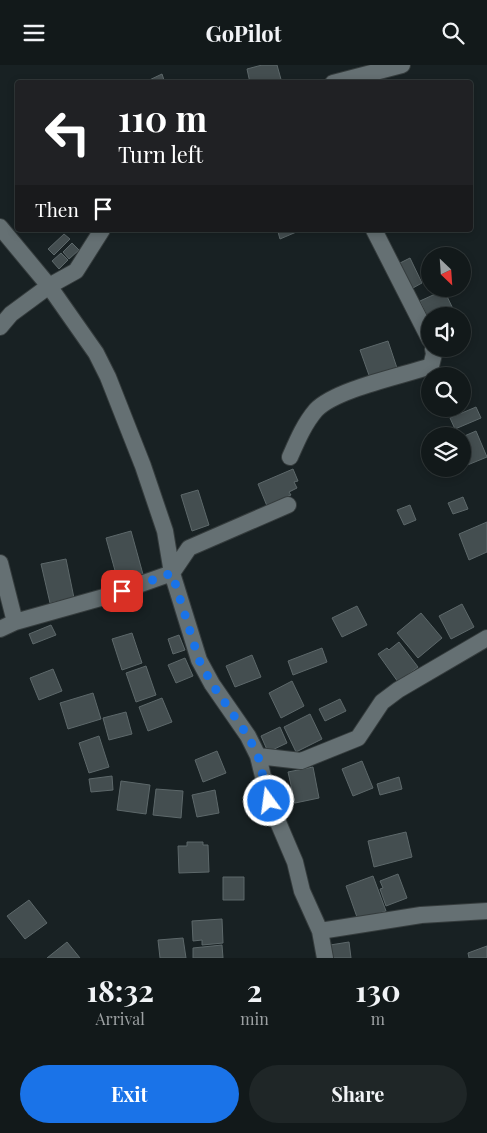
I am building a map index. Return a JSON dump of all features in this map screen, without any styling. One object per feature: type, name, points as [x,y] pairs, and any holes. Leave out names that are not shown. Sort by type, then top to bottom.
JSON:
[{"type":"street","points":[[346,80],[402,65]]},
{"type":"street","points":[[0,227],[49,286],[96,353],[108,377],[143,466],[165,531],[172,573],[199,660],[212,684],[248,736],[258,756],[269,801],[295,862],[302,891],[320,931],[325,958]]},
{"type":"street","points":[[0,327],[11,314],[49,286],[76,271],[101,232]]},
{"type":"street","points":[[375,232],[421,321]]},
{"type":"street","points":[[290,457],[299,436],[317,409],[347,392],[431,366],[433,357]]},
{"type":"street","points":[[0,629],[15,622],[104,597],[172,573],[188,548],[288,505]]},
{"type":"street","points":[[0,563],[15,622]]},
{"type":"street","points":[[258,756],[301,761],[358,738],[382,702],[487,638]]},
{"type":"street","points":[[320,931],[421,915],[487,911]]},
{"type":"building","points":[[262,65],[277,65],[281,80],[249,80],[247,69]]},
{"type":"building","points":[[162,74],[164,80],[149,80]]},
{"type":"building","points":[[278,232],[296,232],[280,239]]},
{"type":"building","points":[[64,234],[70,239],[54,255],[48,249]]},
{"type":"building","points":[[72,243],[79,250],[69,259],[63,252]]},
{"type":"building","points":[[61,253],[68,260],[59,269],[52,261]]},
{"type":"building","points":[[410,258],[421,284],[411,289],[398,264]]},
{"type":"building","points":[[429,297],[447,297],[452,307],[423,307],[420,301]]},
{"type":"building","points":[[388,341],[397,368],[370,378],[360,350]]},
{"type":"building","points":[[476,407],[481,418],[460,427],[454,427],[450,418],[471,417],[471,409]]},
{"type":"building","points":[[476,431],[487,457],[471,464],[471,433]]},
{"type":"building","points":[[293,469],[298,481],[294,482],[297,488],[289,492],[291,495],[267,506],[258,484]]},
{"type":"building","points":[[198,490],[209,525],[192,531],[181,495]]},
{"type":"building","points":[[463,497],[468,509],[453,514],[448,503]]},
{"type":"building","points":[[410,505],[416,520],[404,525],[397,510]]},
{"type":"building","points":[[487,522],[487,552],[469,560],[459,534]]},
{"type":"building","points":[[131,531],[144,578],[119,585],[106,538]]},
{"type":"building","points":[[66,559],[74,598],[50,603],[41,564]]},
{"type":"building","points":[[462,604],[474,627],[451,639],[439,616]]},
{"type":"building","points":[[357,606],[367,625],[342,637],[332,618]]},
{"type":"building","points":[[421,613],[442,638],[418,658],[397,633]]},
{"type":"building","points":[[51,625],[56,635],[33,644],[29,634]]},
{"type":"building","points":[[132,633],[142,663],[122,670],[112,639]]},
{"type":"building","points":[[179,635],[185,650],[173,654],[168,639]]},
{"type":"building","points":[[399,642],[418,667],[398,682],[378,654],[387,648],[389,650]]},
{"type":"building","points":[[322,648],[327,662],[293,675],[288,661]]},
{"type":"building","points":[[252,655],[261,677],[235,687],[226,666]]},
{"type":"building","points":[[185,658],[193,676],[176,683],[168,665]]},
{"type":"building","points":[[146,666],[156,695],[136,702],[126,673]]},
{"type":"building","points":[[53,669],[62,691],[39,700],[30,678]]},
{"type":"building","points":[[292,681],[304,706],[281,718],[269,693]]},
{"type":"building","points":[[93,693],[101,719],[68,729],[60,703]]},
{"type":"building","points":[[162,698],[172,722],[148,731],[139,707]]},
{"type":"building","points":[[340,699],[346,711],[325,721],[319,709]]},
{"type":"building","points":[[126,712],[132,734],[109,740],[103,718]]},
{"type":"building","points":[[310,714],[322,739],[296,752],[284,727]]},
{"type":"building","points":[[280,727],[287,743],[268,752],[261,736]]},
{"type":"building","points":[[99,736],[109,767],[89,773],[79,743]]},
{"type":"building","points":[[217,751],[226,773],[203,782],[195,760]]},
{"type":"building","points":[[362,761],[373,788],[353,796],[342,769]]},
{"type":"building","points":[[313,767],[319,798],[295,803],[288,772]]},
{"type":"building","points":[[112,776],[113,790],[91,792],[89,779]]},
{"type":"building","points":[[399,777],[402,789],[380,795],[377,784]]},
{"type":"building","points":[[121,781],[150,785],[146,814],[117,810]]},
{"type":"building","points":[[156,789],[183,791],[181,818],[153,815]]},
{"type":"building","points":[[215,790],[219,813],[197,817],[192,795]]},
{"type":"building","points":[[406,832],[412,857],[374,867],[368,841]]},
{"type":"building","points":[[187,842],[203,842],[203,845],[208,845],[209,872],[179,873],[178,846],[187,846]]},
{"type":"building","points":[[398,874],[407,898],[386,906],[380,889],[383,888],[380,881]]},
{"type":"building","points":[[373,876],[386,911],[358,920],[346,886]]},
{"type":"building","points":[[223,877],[244,877],[244,900],[223,900]]},
{"type":"building","points":[[29,900],[47,923],[25,939],[7,916]]},
{"type":"building","points":[[222,919],[223,943],[202,945],[202,940],[193,941],[192,921]]},
{"type":"building","points":[[183,938],[186,958],[160,958],[158,940]]},
{"type":"building","points":[[67,942],[80,958],[47,958]]},
{"type":"building","points":[[349,942],[351,958],[332,958],[330,945]]},
{"type":"building","points":[[222,945],[223,958],[193,958],[193,948]]},
{"type":"building","points":[[487,946],[487,958],[469,958],[468,953]]},
{"type":"route","points":[[122,591],[172,573],[199,660],[212,684],[248,736],[258,756],[269,801]]}]
